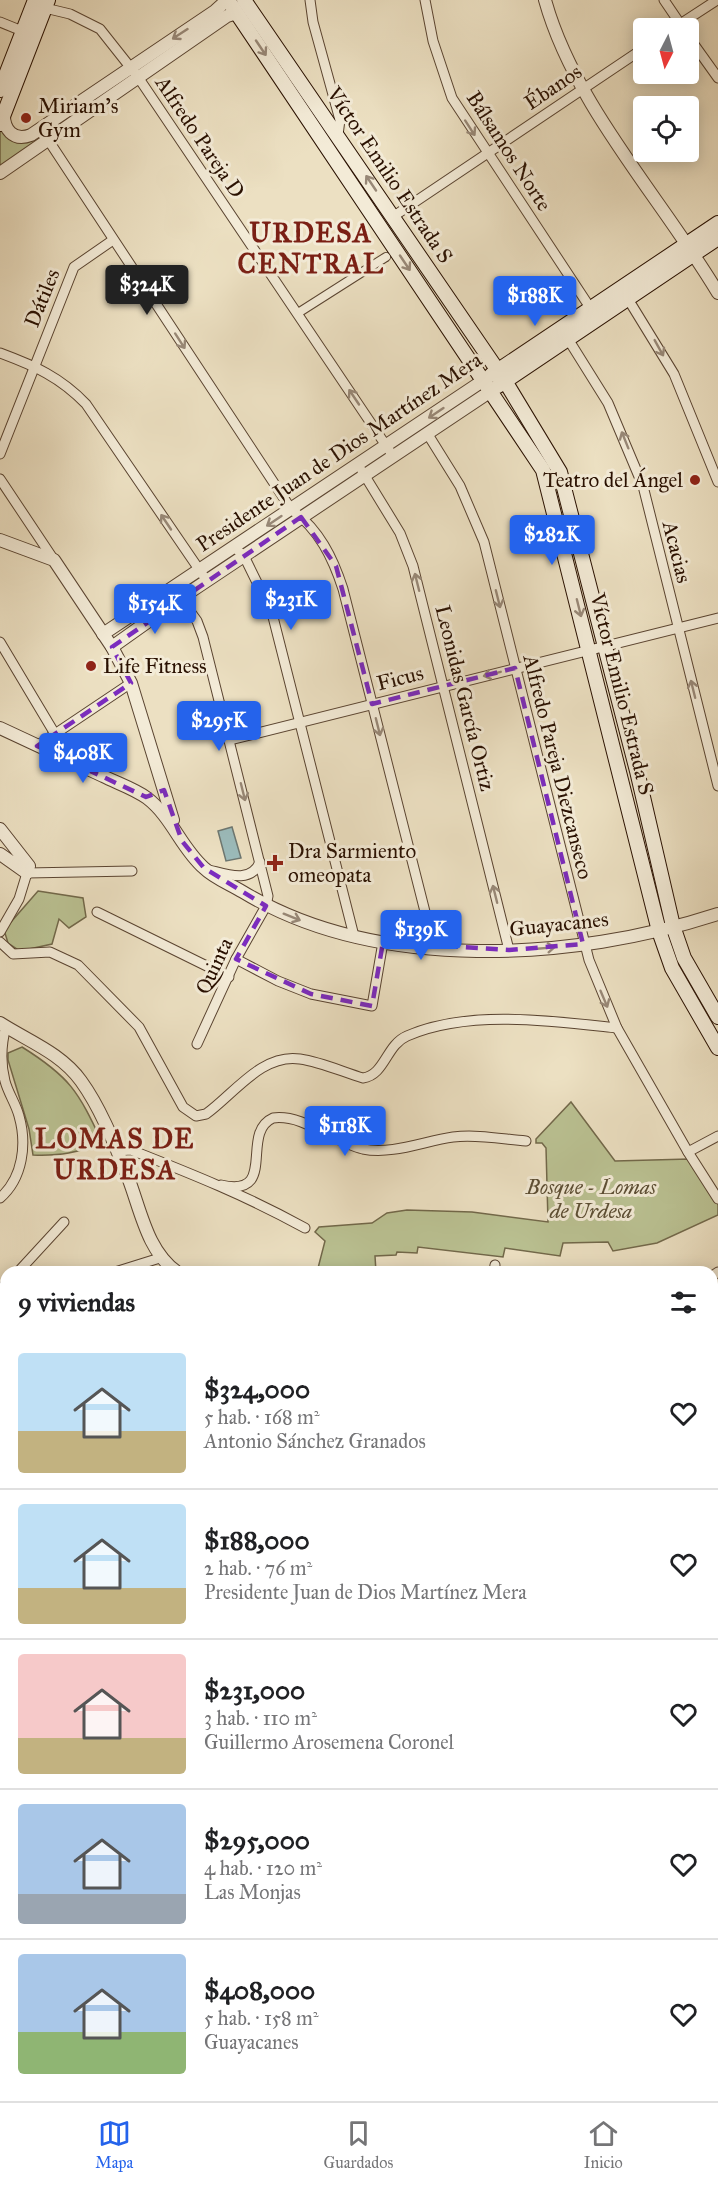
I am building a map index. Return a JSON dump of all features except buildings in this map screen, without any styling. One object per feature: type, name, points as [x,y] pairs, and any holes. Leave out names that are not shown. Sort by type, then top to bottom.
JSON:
[{"type":"main road","name":"Víctor Emilio Estrada S","points":[[228,0],[441,316],[453,323],[560,472],[637,771],[673,926],[684,958],[718,1017]]},
{"type":"main road","name":"Víctor Emilio Estrada S","points":[[244,0],[394,216],[494,380],[543,470],[621,774],[658,931],[672,968],[714,1033],[718,1048]]},
{"type":"main road","points":[[0,90],[43,3]]},
{"type":"main road","points":[[2,117],[29,33]]},
{"type":"main road","points":[[294,97],[325,137],[332,138],[338,135]]},
{"type":"main road","points":[[329,150],[340,146],[355,159]]},
{"type":"main road","name":"Presidente Juan de Dios Martínez Mera","points":[[494,380],[568,339],[628,298],[691,249],[718,223]]},
{"type":"main road","name":"Presidente Juan de Dios Martínez Mera","points":[[494,380],[591,309],[691,249],[718,238]]},
{"type":"main road","points":[[555,514],[570,510]]},
{"type":"main road","points":[[621,774],[637,771]]},
{"type":"street","points":[[0,173],[45,134],[134,72],[228,0]]},
{"type":"street","points":[[310,0],[313,22],[340,120],[338,135]]},
{"type":"street","name":"Bálsamos Norte","points":[[425,0],[433,41],[452,98],[591,309]]},
{"type":"street","points":[[545,0],[565,57],[583,88],[718,293]]},
{"type":"street","points":[[664,0],[674,18]]},
{"type":"street","points":[[692,18],[717,0]]},
{"type":"street","name":"Alfredo Pareja D","points":[[43,3],[100,29],[134,72],[390,451]]},
{"type":"street","points":[[134,72],[227,16],[237,13]]},
{"type":"street","points":[[0,22],[29,33]]},
{"type":"street","points":[[699,51],[718,78]]},
{"type":"street","name":"Ébanos","points":[[394,216],[633,55]]},
{"type":"street","points":[[2,117],[11,134],[25,137],[45,134]]},
{"type":"street","points":[[45,134],[113,240],[296,513],[317,535],[336,566],[434,947]]},
{"type":"street","name":"Dátiles","points":[[0,454],[74,267],[113,240]]},
{"type":"street","points":[[298,313],[386,257]]},
{"type":"street","points":[[628,298],[674,374],[718,482]]},
{"type":"street","name":"Acacias","points":[[568,339],[608,403],[643,486],[718,786]]},
{"type":"street","points":[[0,353],[33,366],[67,384],[86,404],[207,581]]},
{"type":"street","name":"Presidente Juan de Dios Martínez Mera","points":[[390,451],[427,433],[494,380]]},
{"type":"street","name":"Presidente Juan de Dios Martínez Mera","points":[[112,647],[177,593],[199,570],[234,547],[296,513],[494,380]]},
{"type":"street","name":"Alfredo Pareja Diezcanseco","points":[[427,433],[460,486],[484,542],[583,944],[617,1028],[688,1152],[718,1199]]},
{"type":"street","name":"Leonidas García Ortiz","points":[[361,470],[400,533],[413,566],[509,950]]},
{"type":"street","points":[[0,479],[112,647],[131,683],[175,827]]},
{"type":"street","name":"Presidente Juan de Dios Martínez Mera","points":[[103,634],[177,593],[207,581],[244,556],[296,513]]},
{"type":"street","points":[[0,540],[54,560]]},
{"type":"street","points":[[234,547],[244,556],[272,613],[354,936]]},
{"type":"street","points":[[177,593],[197,621],[203,637],[268,896],[266,906]]},
{"type":"street","name":"Ficus","points":[[230,740],[718,618]]},
{"type":"street","points":[[0,642],[55,734]]},
{"type":"street","points":[[37,746],[131,683]]},
{"type":"street","name":"Guayacanes","points":[[0,728],[146,797],[175,827],[182,841],[204,868],[266,906],[297,920],[354,936],[383,942],[434,947],[509,950],[583,944],[658,931],[718,914]]},
{"type":"street","points":[[146,797],[156,790],[160,776]]},
{"type":"street","points":[[0,829],[29,866],[20,899],[0,932]]},
{"type":"street","points":[[0,854],[27,873],[132,871]]},
{"type":"street","points":[[204,868],[233,876],[243,876],[254,870],[260,862]]},
{"type":"street","name":"Quinta","points":[[197,1044],[236,959],[266,906]]},
{"type":"street","points":[[97,912],[229,977]]},
{"type":"street","points":[[0,942],[13,954],[50,952],[78,965],[139,1027],[183,1107],[196,1116],[206,1114],[265,1066],[280,1059],[303,1059],[363,1078],[371,1077],[377,1072],[391,1048],[405,1037],[435,1028],[492,1021],[546,1021],[617,1028]]},
{"type":"street","points":[[236,959],[278,981],[311,993],[372,1006],[383,942]]},
{"type":"street","points":[[2,1193],[20,1169],[24,1140],[19,1115],[5,1082],[0,1048],[3,1025],[60,1058],[82,1082],[117,1151],[150,1238],[171,1266]]},
{"type":"street","points":[[221,1185],[234,1188],[251,1181],[255,1173],[261,1128],[273,1118],[291,1119],[356,1147],[380,1151],[453,1137],[471,1136],[526,1141]]},
{"type":"street","points":[[688,1152],[718,1136]]},
{"type":"street","points":[[117,1151],[131,1150],[221,1185],[250,1197],[305,1228]]},
{"type":"street","points":[[24,1266],[64,1222]]},
{"type":"street","points":[[134,1266],[163,1257]]},
{"type":"highlighted area","points":[[301,517],[336,566],[372,704],[515,668],[583,944],[509,950],[383,942],[372,1006],[311,994],[236,959],[266,906],[204,868],[182,841],[164,790],[146,797],[37,746],[131,683],[112,647]]},
{"type":"green space","points":[[0,129],[38,135],[41,140],[0,169]]},
{"type":"green space","points":[[38,891],[83,898],[86,917],[69,928],[59,919],[52,944],[20,951],[8,943],[4,930]]},
{"type":"green space","points":[[22,1047],[51,1067],[71,1087],[79,1097],[102,1142],[69,1153],[33,1155],[29,1129],[8,1060],[8,1053]]},
{"type":"green space","name":"Bosque - Lomas de Urdesa","points":[[571,1102],[615,1161],[689,1159],[718,1204],[718,1215],[657,1243],[613,1251],[608,1242],[563,1243],[560,1256],[505,1248],[503,1257],[418,1247],[417,1253],[397,1252],[396,1255],[375,1256],[376,1266],[319,1266],[325,1241],[315,1232],[319,1227],[372,1223],[387,1213],[407,1210],[472,1212],[548,1222],[546,1148],[542,1143],[536,1143],[536,1139]]},
{"type":"water","points":[[232,827],[241,858],[226,861],[218,831]]},
{"type":"place","name":"Miriam's Gym","points":[[26,118]]},
{"type":"place","name":"Teatro del Ángel","points":[[695,480]]},
{"type":"place","name":"Life Fitness","points":[[91,666]]},
{"type":"place","name":"Dra Sarmiento omeopata","points":[[275,863]]},
{"type":"district","name":"URDESA CENTRAL","points":[[311,248]]},
{"type":"district","name":"LOMAS DE URDESA","points":[[115,1154]]}]
